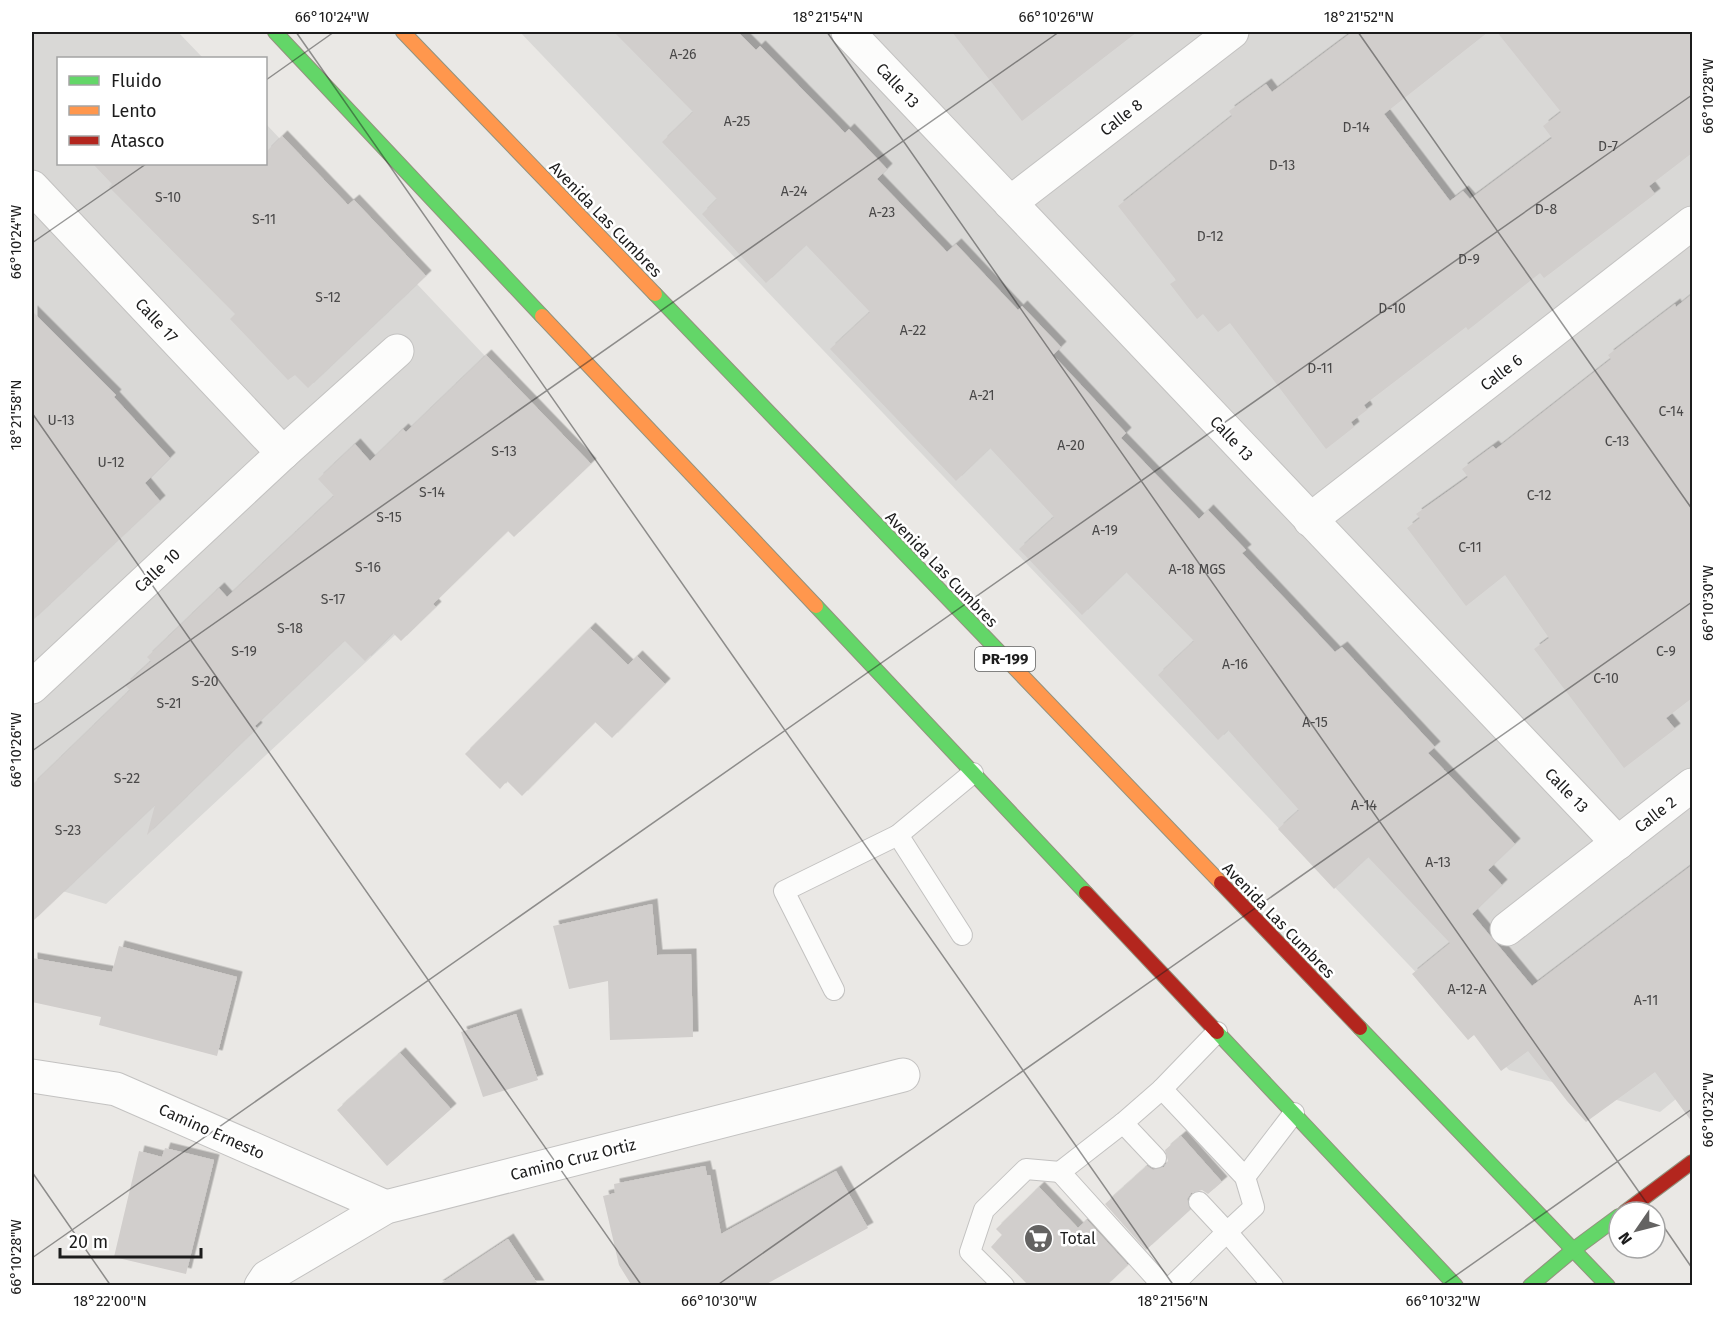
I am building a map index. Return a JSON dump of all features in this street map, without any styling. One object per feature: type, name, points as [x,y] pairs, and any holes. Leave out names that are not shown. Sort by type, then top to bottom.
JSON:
[{"type":"main road","points":[[275,32],[1456,1286]]},
{"type":"main road","name":"Avenida Las Cumbres","points":[[403,32],[1608,1286]]},
{"type":"main road","points":[[1640,1200],[1692,1162]]},
{"type":"main road","points":[[1530,1286],[1607,1225]]},
{"type":"street","name":"Calle 13","points":[[848,32],[1618,843]]},
{"type":"street","name":"Calle 8","points":[[1010,203],[1232,32]]},
{"type":"street","name":"Calle 17","points":[[32,187],[283,453]]},
{"type":"street","name":"Calle 6","points":[[1310,520],[1692,224]]},
{"type":"street","name":"Calle 10","points":[[32,687],[283,453],[397,351]]},
{"type":"street","name":"Calle 2","points":[[1507,929],[1692,785]]},
{"type":"street","name":"Camino Cruz Ortiz","points":[[261,1286],[267,1277],[386,1207],[903,1075]]},
{"type":"street","name":"Camino Ernesto","points":[[32,1076],[116,1089],[386,1207]]},
{"type":"lane","points":[[834,990],[784,891],[898,835],[973,773]]},
{"type":"lane","points":[[898,835],[962,935]]},
{"type":"lane","points":[[1060,1172],[1162,1089],[1217,1032]]},
{"type":"lane","points":[[1162,1089],[1245,1176],[1254,1207],[1172,1286]]},
{"type":"lane","points":[[1245,1176],[1294,1113]]},
{"type":"lane","points":[[1123,1123],[1156,1158]]},
{"type":"lane","points":[[1004,1286],[970,1252],[984,1210],[1026,1169],[1060,1172],[1163,1286]]},
{"type":"lane","points":[[1199,1202],[1273,1286]]},
{"type":"shaded area","points":[[32,32],[178,32],[202,57],[57,57],[57,165],[267,165],[267,125],[583,460],[106,904],[32,882]]},
{"type":"shaded area","points":[[520,32],[1692,32],[1692,1086],[1660,1112],[1509,1070]]},
{"type":"building","points":[[614,32],[738,32],[756,50],[760,46],[845,133],[849,129],[887,169],[877,179],[947,252],[956,244],[1018,310],[1022,306],[1061,347],[1053,355],[1126,433],[1121,438],[1199,519],[1208,510],[1246,550],[1242,553],[1335,652],[1342,647],[1435,747],[1428,753],[1515,844],[1488,870],[1502,885],[1472,914],[1532,986],[1692,865],[1692,1122],[1655,1072],[1586,1122],[1528,1051],[1501,1071],[1474,1035],[1468,1040],[1412,974],[1450,943],[1368,857],[1334,889],[1278,829],[1299,810],[1228,730],[1218,740],[1158,675],[1194,641],[1126,572],[1082,615],[1019,549],[1054,517],[990,448],[956,481],[830,349],[870,312],[806,245],[766,283],[702,214],[717,199],[662,142],[693,112]]},
{"type":"building","points":[[952,32],[1137,32],[1022,121]]},
{"type":"building","points":[[1352,32],[1488,32],[1384,114],[1450,201],[1463,191],[1470,199],[1552,138],[1543,126],[1561,112],[1497,32],[1692,32],[1692,153],[1649,186],[1655,194],[1544,278],[1540,273],[1468,330],[1466,327],[1364,405],[1367,410],[1351,422],[1354,427],[1326,449],[1230,323],[1218,332],[1203,314],[1197,319],[1170,284],[1176,280],[1118,206],[1232,116],[1229,111],[1266,84],[1272,92]]},
{"type":"building","points":[[282,136],[348,205],[354,200],[426,276],[308,388],[295,375],[288,380],[230,319],[235,314],[109,187],[112,184],[94,165],[267,165],[267,151]]},
{"type":"building","points":[[1692,294],[1692,698],[1666,718],[1675,729],[1624,768],[1534,649],[1549,638],[1505,575],[1466,606],[1407,528],[1420,518],[1416,514],[1468,477],[1462,469],[1493,446],[1496,449],[1611,359],[1608,355],[1675,304],[1676,307]]},
{"type":"building","points":[[32,311],[116,395],[114,397],[170,458],[145,483],[160,501],[32,621]]},
{"type":"building","points":[[486,355],[591,464],[514,537],[508,531],[433,604],[436,607],[401,641],[393,633],[365,661],[345,641],[341,644],[255,726],[257,728],[147,835],[155,805],[32,922],[32,785],[130,690],[125,685],[151,661],[147,657],[219,588],[227,597],[334,496],[318,479],[355,444],[370,461],[403,429],[406,432]]},
{"type":"building","points":[[590,628],[628,665],[637,656],[665,684],[612,738],[595,722],[522,796],[507,781],[500,789],[465,754]]},
{"type":"building","points":[[652,904],[657,955],[691,954],[693,1037],[610,1040],[608,981],[569,989],[553,926]]},
{"type":"building","points":[[119,946],[237,977],[217,1056],[99,1025],[101,1017],[32,1002],[32,958],[112,972]]},
{"type":"building","points":[[516,1014],[538,1080],[483,1097],[461,1032]]},
{"type":"building","points":[[400,1053],[451,1109],[387,1166],[337,1110]]},
{"type":"building","points":[[1181,1136],[1222,1182],[1208,1194],[1202,1190],[1191,1193],[1187,1199],[1190,1210],[1146,1250],[1105,1204],[1147,1166],[1153,1170],[1164,1167],[1168,1161],[1165,1150]]},
{"type":"building","points":[[165,1148],[214,1160],[186,1274],[114,1257],[139,1151],[162,1157]]},
{"type":"building","points":[[705,1166],[707,1175],[710,1175],[721,1234],[836,1171],[868,1228],[763,1286],[632,1286],[619,1265],[603,1196],[615,1193],[614,1184]]},
{"type":"building","points":[[1039,1187],[1078,1228],[1087,1220],[1128,1265],[1106,1286],[1029,1286],[991,1247],[1002,1235],[996,1229]]},
{"type":"building","points":[[508,1239],[539,1286],[437,1286]]},
{"type":"traffic: fast","points":[[275,32],[542,316]]},
{"type":"traffic: fast","points":[[655,294],[1008,661]]},
{"type":"traffic: fast","points":[[816,606],[1086,893]]},
{"type":"traffic: fast","points":[[1360,1028],[1608,1286]]},
{"type":"traffic: fast","points":[[1217,1032],[1456,1286]]},
{"type":"traffic: fast","points":[[1530,1286],[1607,1225]]},
{"type":"traffic: slow","points":[[403,32],[655,294]]},
{"type":"traffic: slow","points":[[542,316],[816,606]]},
{"type":"traffic: slow","points":[[1008,661],[1221,883]]},
{"type":"traffic: jam","points":[[1221,883],[1360,1028]]},
{"type":"traffic: jam","points":[[1086,893],[1217,1032]]},
{"type":"traffic: jam","points":[[1641,1200],[1692,1162]]},
{"type":"place","name":"Total","points":[[1039,1238]]}]
